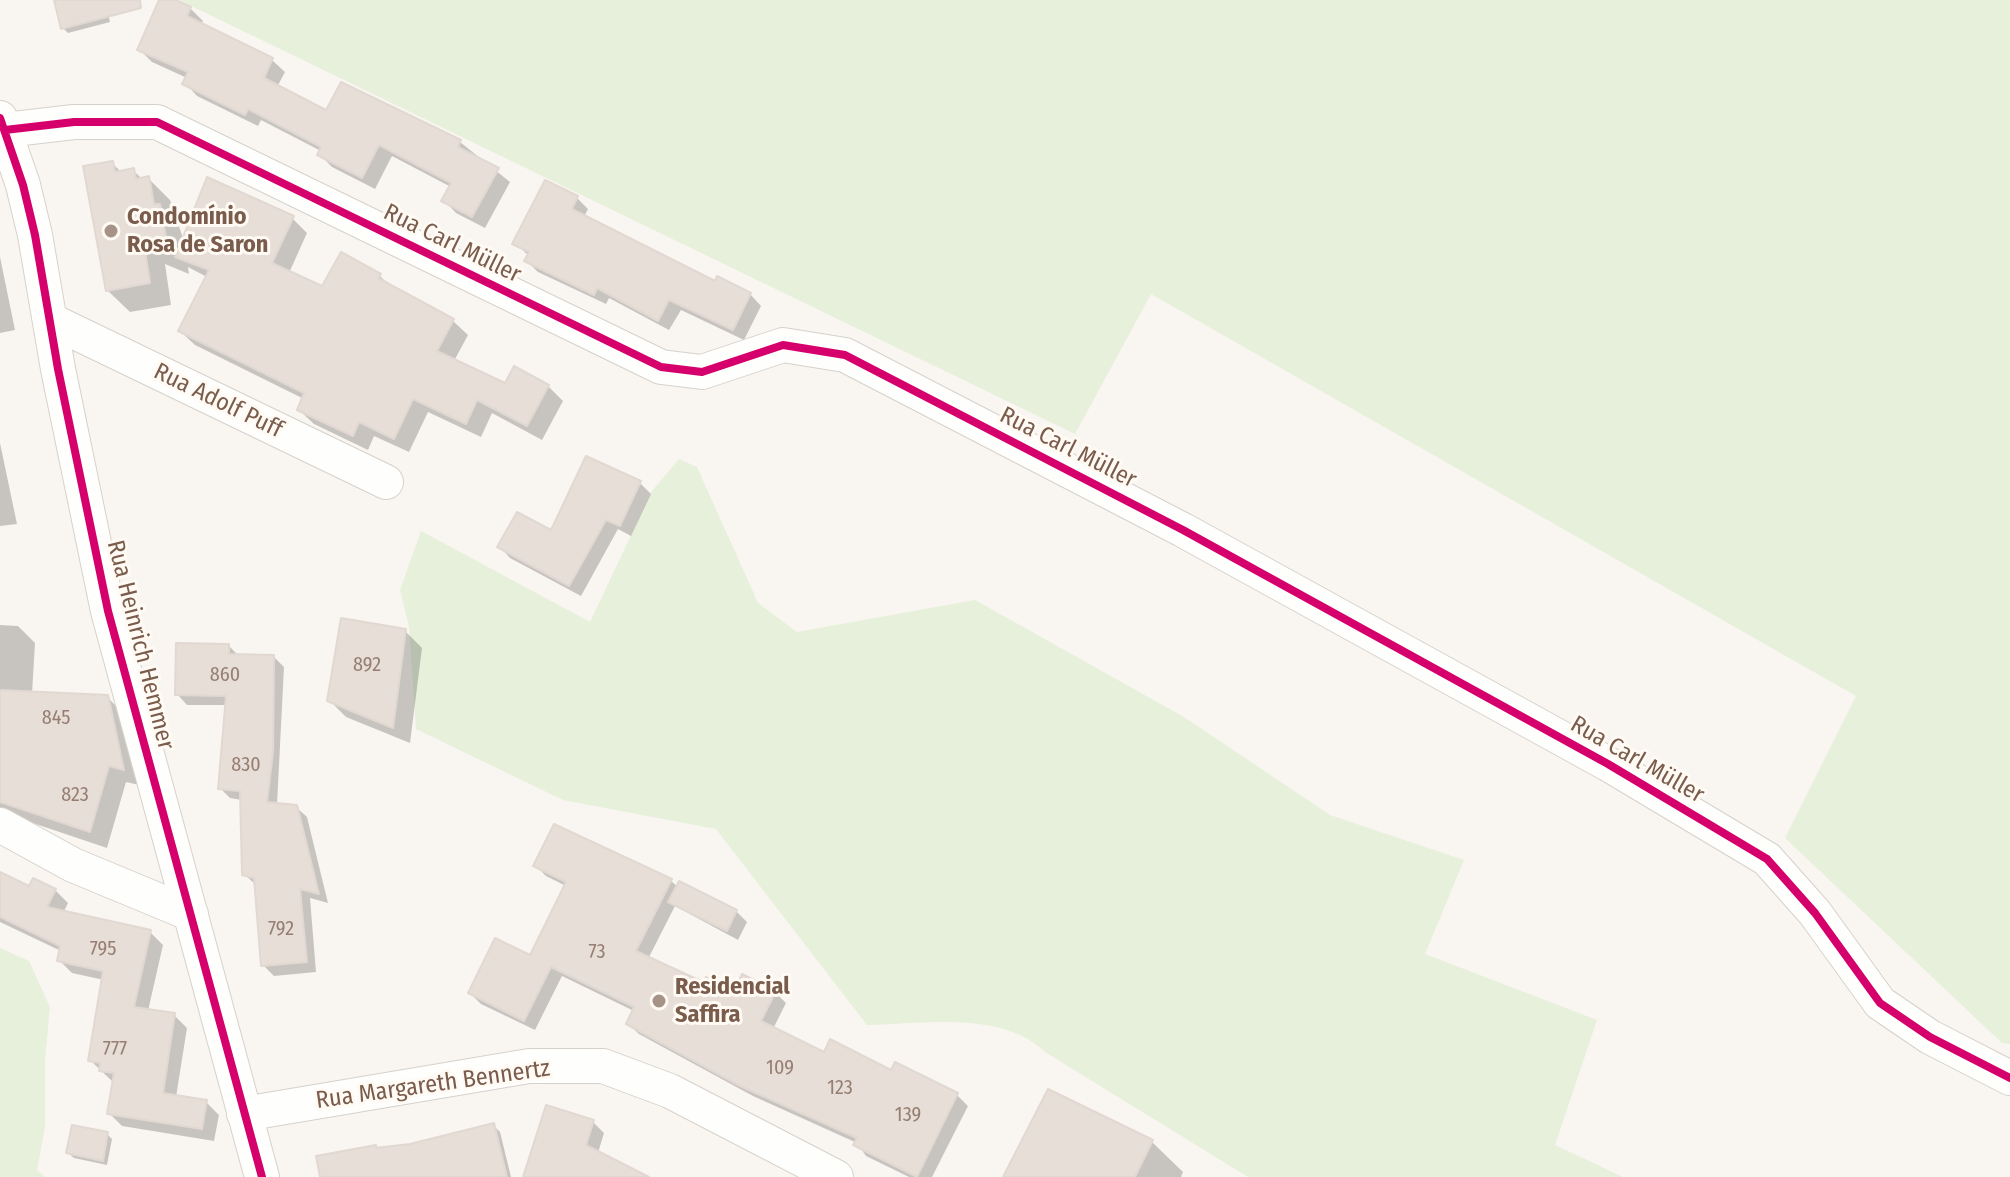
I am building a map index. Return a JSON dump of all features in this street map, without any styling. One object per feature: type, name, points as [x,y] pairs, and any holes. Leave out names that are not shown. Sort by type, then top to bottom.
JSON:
[{"type":"street","name":"Rua Carl Müller","points":[[3,124],[157,122],[661,367],[702,372],[783,345],[845,355],[1183,530],[1608,764],[1767,859],[1815,913],[1880,1003],[1930,1037],[2010,1078]]},
{"type":"street","name":"Rua Heinrich Hemmer","points":[[3,124],[29,210],[108,611],[262,1177]]},
{"type":"street","name":"Rua Adolf Puff","points":[[50,320],[386,482]]},
{"type":"street","points":[[0,825],[73,865],[191,914]]},
{"type":"street","name":"Rua Margareth Bennertz","points":[[244,1114],[529,1066],[603,1066],[670,1091],[836,1177]]},
{"type":"green space","points":[[179,0],[2010,0],[2010,1044],[2002,1043],[1785,838],[1856,696],[1151,294],[1075,434]]},
{"type":"green space","points":[[679,459],[697,467],[758,603],[797,632],[975,600],[1184,717],[1330,815],[1464,860],[1425,954],[1597,1020],[1555,1145],[1623,1177],[1248,1177],[1027,1039],[1007,1030],[960,1022],[867,1025],[716,829],[563,800],[416,729],[409,627],[400,590],[421,531],[590,622],[652,491]]},
{"type":"green space","points":[[0,948],[29,961],[50,1007],[45,1060],[45,1127],[37,1170],[45,1177],[0,1177]]},
{"type":"building","points":[[54,0],[140,0],[141,8],[61,29]]},
{"type":"building","points":[[159,0],[176,0],[191,7],[187,16],[273,58],[264,78],[326,110],[341,82],[461,140],[458,147],[499,168],[472,217],[441,201],[451,183],[379,145],[362,178],[317,155],[321,147],[248,109],[245,115],[182,84],[188,72],[137,50]]},
{"type":"building","name":"Condomínio Rosa de Saron","points":[[113,161],[115,172],[134,168],[136,179],[149,176],[154,204],[160,204],[169,254],[144,244],[150,283],[106,291],[83,166]]},
{"type":"building","points":[[207,177],[294,216],[272,263],[322,286],[341,252],[381,274],[378,278],[454,319],[437,351],[505,383],[514,366],[549,385],[527,426],[477,400],[466,424],[413,399],[394,439],[359,422],[353,436],[297,410],[304,393],[178,331],[209,270],[175,257]]},
{"type":"building","points":[[545,180],[578,196],[572,209],[715,281],[717,276],[751,293],[733,330],[669,300],[658,321],[597,288],[594,295],[524,261],[529,252],[512,244]]},
{"type":"building","points":[[586,456],[641,481],[620,526],[606,520],[569,586],[497,547],[517,512],[551,530]]},
{"type":"building","points":[[341,618],[406,629],[393,728],[327,701]]},
{"type":"building","points":[[176,643],[229,644],[229,654],[274,655],[273,752],[267,802],[297,805],[319,894],[300,889],[307,962],[261,966],[254,878],[242,875],[240,791],[218,789],[226,696],[175,695]]},
{"type":"building","points":[[0,690],[108,695],[124,770],[109,766],[90,832],[0,802]]},
{"type":"building","points":[[554,824],[672,879],[636,951],[703,982],[706,977],[734,991],[742,974],[776,991],[761,1021],[824,1052],[830,1039],[891,1070],[895,1062],[958,1093],[917,1177],[853,1145],[857,1138],[740,1086],[626,1024],[634,1007],[551,967],[524,1021],[468,993],[495,938],[530,955],[566,882],[533,866]]},
{"type":"building","points":[[0,872],[29,886],[33,878],[56,889],[47,907],[151,930],[134,1007],[175,1013],[163,1093],[207,1100],[202,1129],[107,1114],[114,1073],[99,1071],[100,1063],[88,1061],[103,971],[57,961],[60,946],[0,917]]},
{"type":"building","points":[[679,881],[737,910],[727,931],[668,902]]},
{"type":"building","points":[[1048,1089],[1153,1140],[1135,1177],[1003,1177]]},
{"type":"building","points":[[546,1105],[594,1120],[586,1145],[649,1177],[523,1177]]},
{"type":"building","points":[[494,1123],[507,1177],[320,1177],[316,1156],[376,1145],[376,1148],[410,1144]]},
{"type":"building","points":[[72,1125],[108,1132],[103,1161],[66,1153]]},
{"type":"cycle path","points":[[0,118],[23,185],[35,235],[58,369],[108,611],[262,1177]]},
{"type":"cycle path","points":[[5,130],[74,122],[157,122],[661,367],[702,372],[783,345],[845,355],[1183,530],[1608,764],[1767,859],[1815,913],[1880,1003],[1930,1037],[2010,1078]]},
{"type":"place","name":"Condomínio Rosa de Saron","points":[[111,231]]},
{"type":"place","name":"Residencial Saffira","points":[[659,1001]]}]
